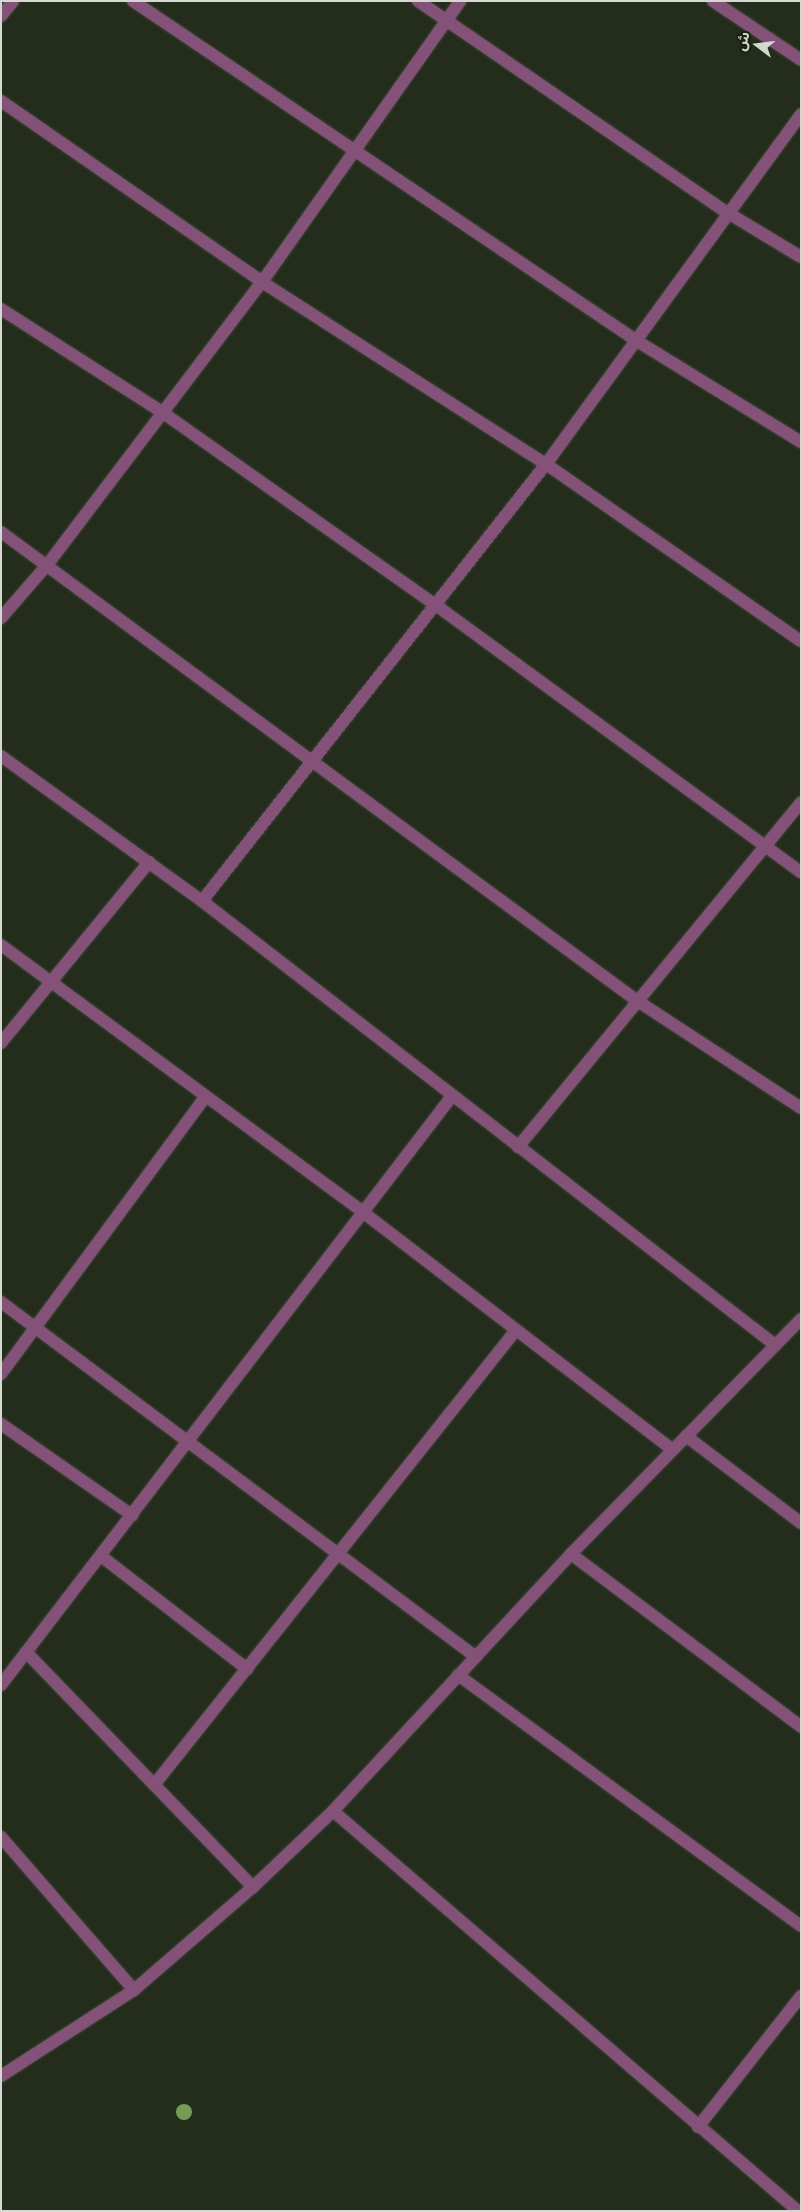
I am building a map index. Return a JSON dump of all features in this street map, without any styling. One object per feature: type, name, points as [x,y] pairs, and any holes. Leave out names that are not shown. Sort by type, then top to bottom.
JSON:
[{"type":"street","points":[[1,16],[13,1]]},
{"type":"street","points":[[133,1],[355,148],[637,341],[801,442]]},
{"type":"street","points":[[418,1],[728,213],[801,257]]},
{"type":"street","points":[[1,618],[48,565],[262,282],[460,1]]},
{"type":"street","points":[[713,1],[801,60]]},
{"type":"street","points":[[1,101],[262,282],[546,464],[801,641]]},
{"type":"street","points":[[202,901],[433,603],[546,464],[801,114]]},
{"type":"street","points":[[1,309],[162,412],[433,603],[801,872]]},
{"type":"street","points":[[1,532],[636,1000],[801,1108]]},
{"type":"street","points":[[1,756],[202,901],[775,1346]]},
{"type":"street","points":[[518,1147],[636,1000],[801,802]]},
{"type":"street","points":[[1,1043],[149,862]]},
{"type":"street","points":[[1,945],[364,1213],[673,1450]]},
{"type":"street","points":[[1,1374],[206,1096]]},
{"type":"street","points":[[3,1678],[26,1652],[190,1441],[452,1096]]},
{"type":"street","points":[[1,1302],[190,1441],[476,1657]]},
{"type":"street","points":[[1,2076],[134,1990],[253,1887],[333,1811],[571,1554],[801,1319]]},
{"type":"street","points":[[154,1785],[516,1330]]},
{"type":"street","points":[[1,1424],[132,1515]]},
{"type":"street","points":[[686,1436],[801,1523]]},
{"type":"street","points":[[571,1554],[801,1727]]},
{"type":"street","points":[[101,1556],[247,1669]]},
{"type":"street","points":[[26,1652],[253,1887]]},
{"type":"street","points":[[458,1675],[801,1926]]},
{"type":"street","points":[[333,1811],[798,2211]]},
{"type":"street","points":[[1,1837],[134,1990]]},
{"type":"street","points":[[698,2126],[801,1996]]}]
